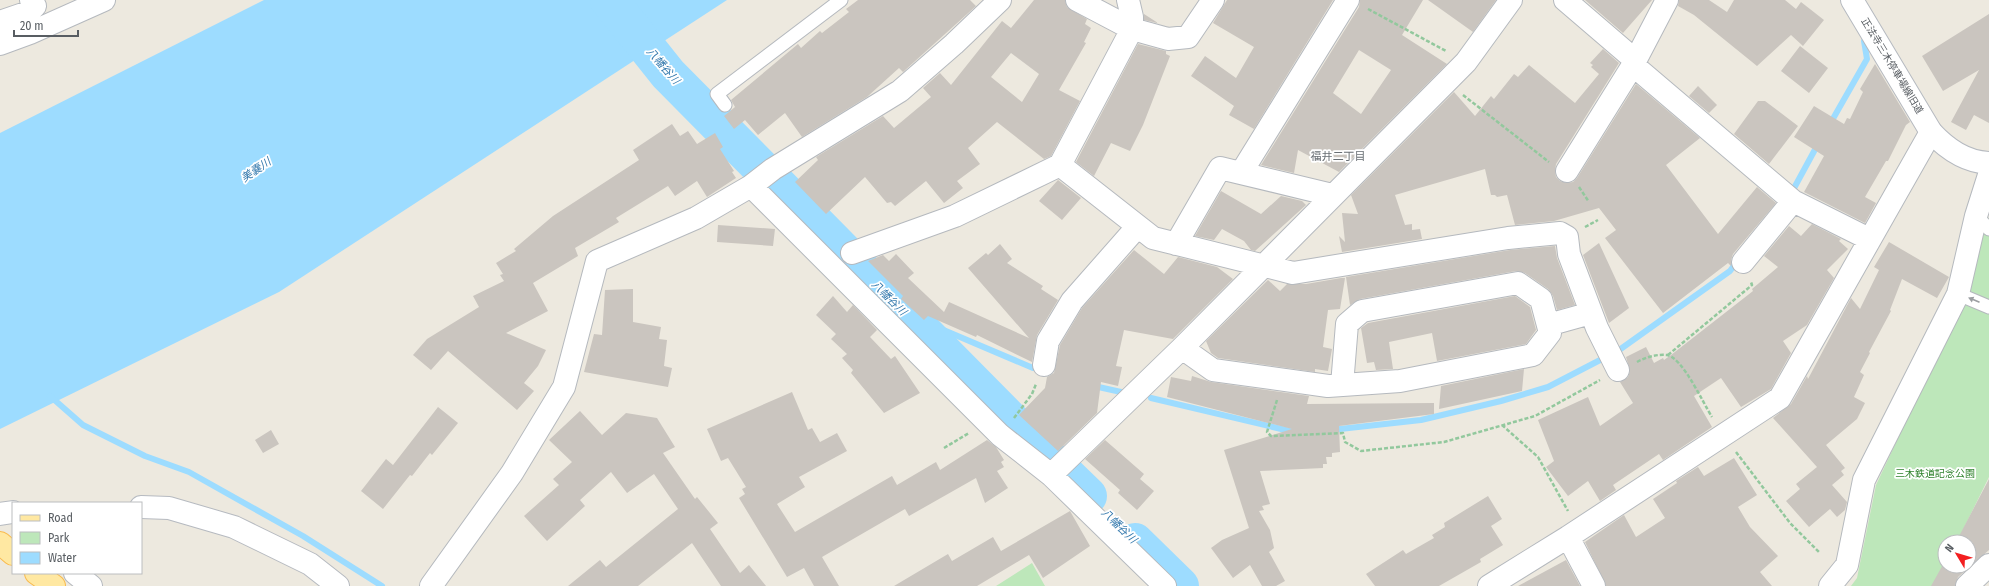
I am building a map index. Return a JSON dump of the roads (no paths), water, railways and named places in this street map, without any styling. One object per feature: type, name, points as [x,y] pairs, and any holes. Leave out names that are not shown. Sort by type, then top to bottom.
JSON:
[{"type":"main road","points":[[0,543],[12,553]]},
{"type":"main road","points":[[37,574],[54,586]]},
{"type":"street","points":[[0,22],[29,12],[35,6],[31,0]]},
{"type":"street","points":[[0,44],[30,33],[104,0]]},
{"type":"street","points":[[431,586],[512,473],[564,387],[597,261],[696,218],[751,186],[773,169],[900,91],[954,44],[1000,0]]},
{"type":"street","points":[[1077,0],[1132,29],[1168,39],[1188,37],[1213,0]]},
{"type":"street","points":[[852,253],[955,216],[1060,166],[1132,29],[1132,17],[1128,0]]},
{"type":"street","points":[[1051,475],[1182,348],[1262,265],[1466,62],[1511,0]]},
{"type":"street","points":[[1565,0],[1793,201],[1870,239]]},
{"type":"street","points":[[1567,171],[1634,62],[1667,0]]},
{"type":"street","name":"正法寺三木停車場線旧道","points":[[1852,0],[1931,132],[1939,141],[1960,156],[1977,162],[1989,163]]},
{"type":"street","points":[[1241,173],[1356,4]]},
{"type":"street","points":[[1499,583],[1780,398],[1931,132]]},
{"type":"street","points":[[1060,166],[1153,238],[1294,273],[1508,238],[1560,233],[1567,237],[1569,254],[1591,312],[1618,370]]},
{"type":"street","points":[[1176,244],[1220,168],[1332,195]]},
{"type":"street","points":[[1830,586],[1847,565],[1864,480],[1958,294],[1982,222],[1989,175]]},
{"type":"street","points":[[751,186],[1000,435],[1051,475],[1164,586]]},
{"type":"street","points":[[1743,262],[1793,201]]},
{"type":"street","points":[[1044,364],[1048,341],[1072,301],[1138,226]]},
{"type":"street","points":[[1182,348],[1213,370],[1284,381],[1328,386],[1400,381],[1533,355],[1550,333],[1541,299],[1518,283],[1362,311],[1347,324],[1342,385]]},
{"type":"street","points":[[1548,325],[1591,312]]},
{"type":"street","points":[[142,507],[169,508],[234,527],[310,564],[338,586]]},
{"type":"street","points":[[0,514],[12,512]]},
{"type":"street","points":[[1574,534],[1594,586]]},
{"type":"street","points":[[1967,586],[1989,565]]},
{"type":"street","points":[[76,574],[91,586]]},
{"type":"lane","points":[[725,105],[717,94],[841,0]]},
{"type":"lane","points":[[1958,294],[1989,307]]},
{"type":"water","name":"美嚢川","points":[[264,0],[727,0],[279,292],[0,429],[0,133]]},
{"type":"waterway","name":"八幡谷川","points":[[609,0],[668,74],[1028,438],[1088,496]]},
{"type":"waterway","points":[[1830,124],[1867,59],[1864,41]]},
{"type":"waterway","points":[[1793,190],[1818,144]]},
{"type":"waterway","points":[[1615,353],[1730,271],[1738,260]]},
{"type":"waterway","points":[[919,328],[927,323],[1033,368]]},
{"type":"waterway","points":[[1331,430],[1421,420],[1501,401],[1548,387],[1604,358]]},
{"type":"waterway","points":[[1094,386],[1121,392]]},
{"type":"waterway","points":[[50,396],[83,425],[145,456],[189,472],[303,536],[382,586]]},
{"type":"waterway","points":[[1151,398],[1294,432]]},
{"type":"waterway","name":"八幡谷川","points":[[1135,542],[1180,586]]},
{"type":"district","name":"福井二丁目","points":[[1338,156]]},
{"type":"park label","name":"三木鉄道記念公園","points":[[1935,474]]}]
